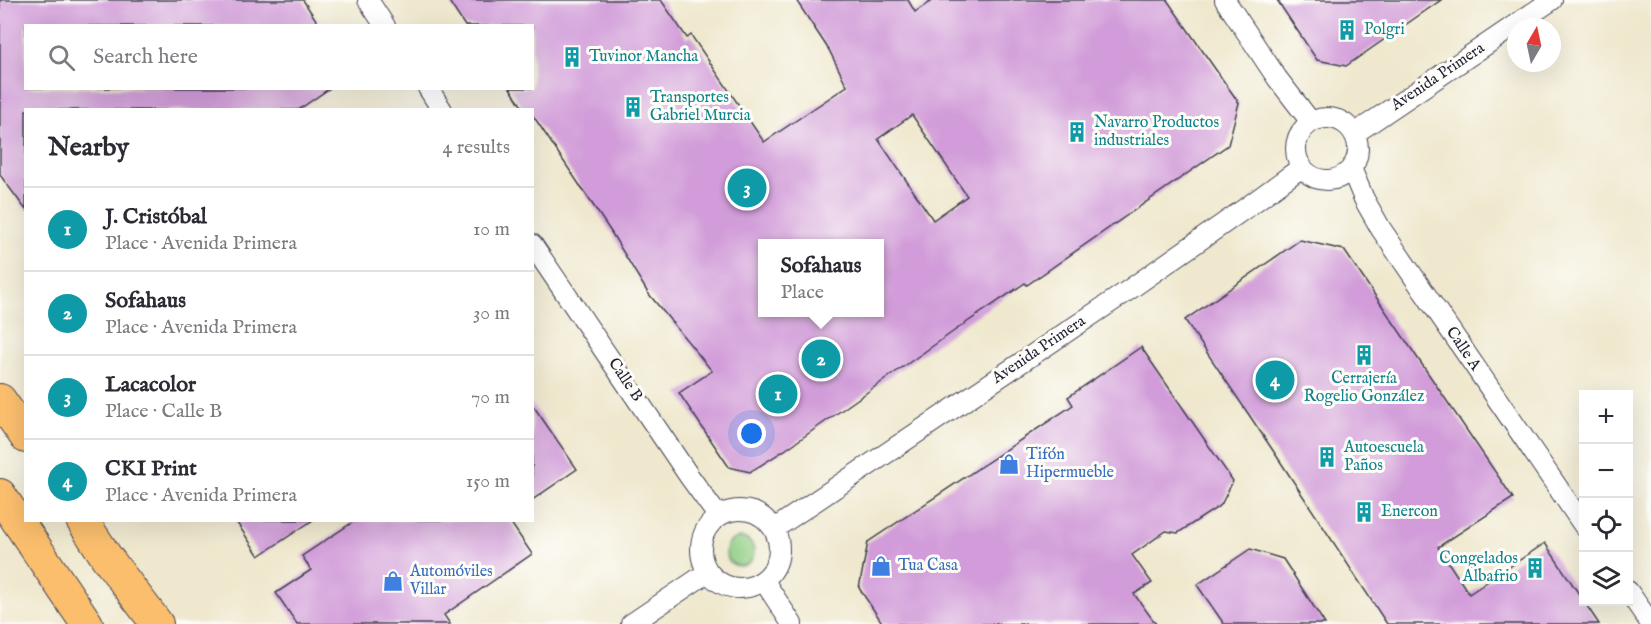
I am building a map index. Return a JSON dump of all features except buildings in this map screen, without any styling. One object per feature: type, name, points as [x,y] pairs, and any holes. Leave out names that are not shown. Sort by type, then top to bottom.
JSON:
[{"type":"main road","points":[[0,399],[24,434]]},
{"type":"main road","points":[[0,495],[87,624]]},
{"type":"main road","points":[[83,522],[157,624]]},
{"type":"street","points":[[368,0],[384,24]]},
{"type":"street","points":[[1225,0],[1311,122]]},
{"type":"street","name":"Avenida Primera","points":[[1354,134],[1552,0]]},
{"type":"street","points":[[429,90],[441,108]]},
{"type":"street","points":[[1320,118],[1340,121],[1354,134],[1358,152],[1356,160],[1344,175],[1326,180],[1317,178],[1308,174],[1296,155],[1296,142],[1301,130],[1320,118]]},
{"type":"street","name":"Avenida Primera","points":[[774,529],[1133,287],[1302,167]]},
{"type":"street","name":"Calle A","points":[[1351,168],[1364,199],[1381,229],[1579,519]]},
{"type":"street","name":"Calle B","points":[[534,247],[718,516]]},
{"type":"street","points":[[735,510],[747,510],[761,515],[774,529],[780,544],[779,557],[775,569],[764,581],[750,588],[740,589],[722,585],[708,572],[701,556],[701,543],[705,531],[718,516],[735,510]]},
{"type":"street","points":[[632,624],[708,572]]},
{"type":"street","points":[[764,581],[792,624]]},
{"type":"street","points":[[1633,597],[1651,624]]},
{"type":"green space","points":[[740,538],[750,542],[754,552],[750,562],[740,566],[730,562],[726,552],[730,542]]},
{"type":"place","name":"Polgri","points":[[1347,30]]},
{"type":"place","name":"Tuvinor Mancha","points":[[572,57]]},
{"type":"place","name":"Transportes Gabriel Murcia","points":[[633,107]]},
{"type":"place","name":"Navarro Productos industriales","points":[[1077,132]]},
{"type":"place","name":"Lacacolor","points":[[747,188]]},
{"type":"place","name":"Cerrajería Rogelio González","points":[[1364,355]]},
{"type":"place","name":"Sofahaus","points":[[821,359]]},
{"type":"place","name":"CKI Print","points":[[1275,380]]},
{"type":"place","name":"J. Cristóbal","points":[[778,394]]},
{"type":"place","name":"Autoescuela Paños","points":[[1327,457]]},
{"type":"place","name":"Tifón Hipermueble","points":[[1009,464]]},
{"type":"place","name":"Enercon","points":[[1364,512]]},
{"type":"place","name":"Tua Casa","points":[[881,566]]},
{"type":"place","name":"Congelados Albafrio","points":[[1535,568]]},
{"type":"place","name":"Automóviles Villar","points":[[393,581]]}]
